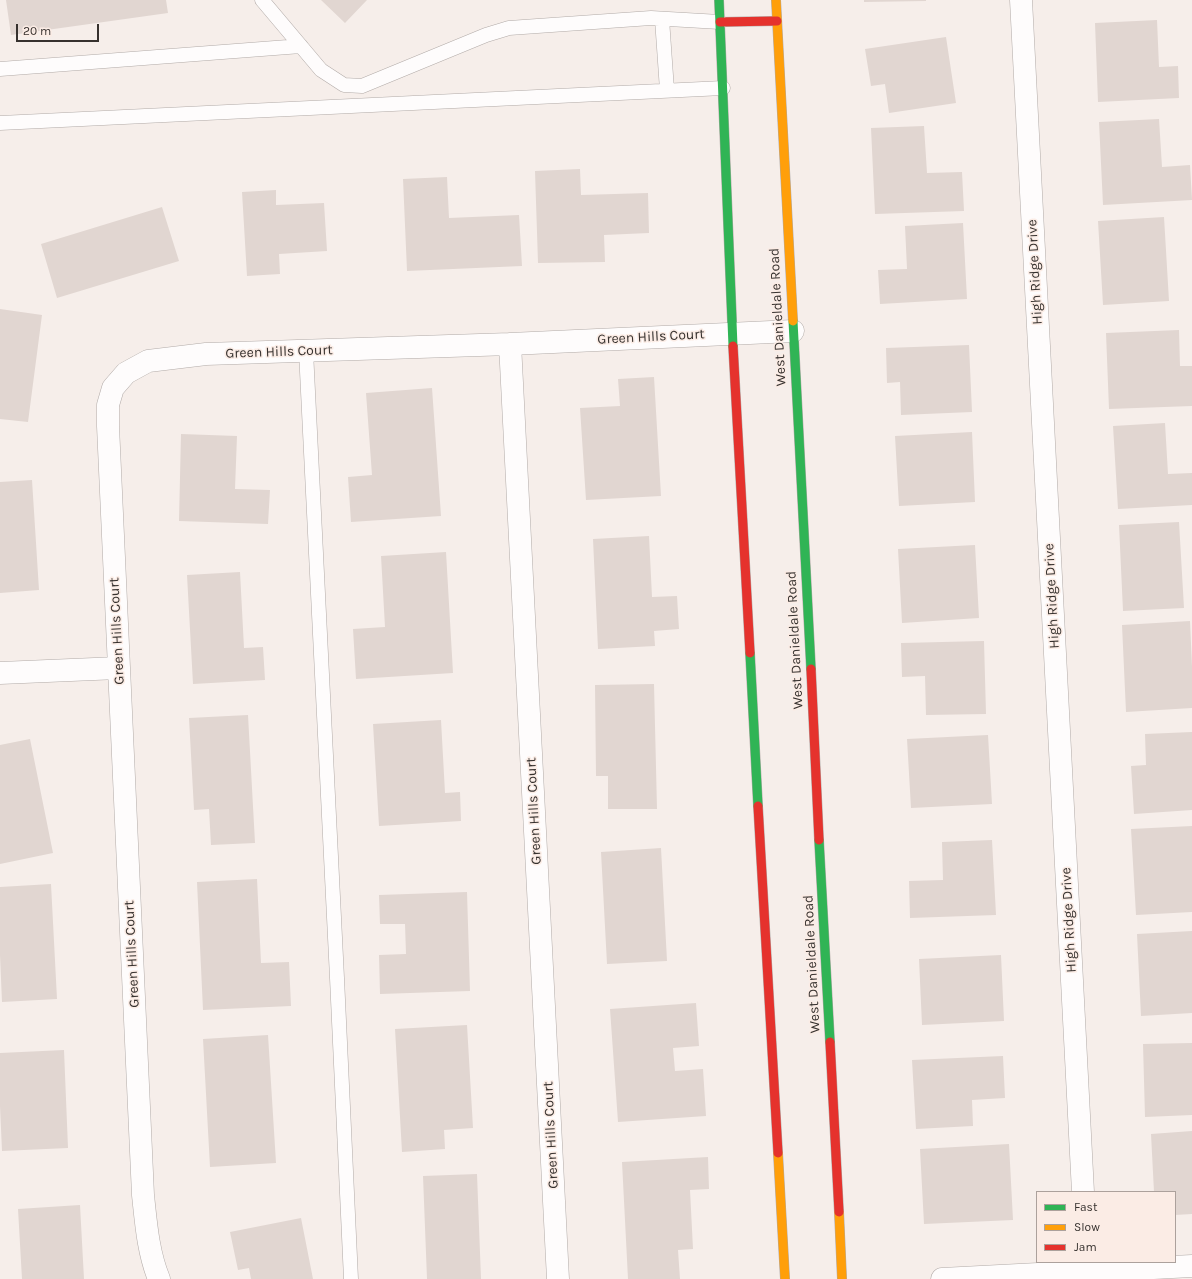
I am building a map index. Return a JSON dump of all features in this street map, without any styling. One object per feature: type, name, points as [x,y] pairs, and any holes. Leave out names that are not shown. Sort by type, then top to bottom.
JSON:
[{"type":"main road","points":[[719,0],[732,333],[785,1279]]},
{"type":"main road","name":"West Danieldale Road","points":[[776,0],[842,1279]]},
{"type":"main road","points":[[720,22],[777,21]]},
{"type":"street","name":"High Ridge Drive","points":[[1021,0],[1083,1191]]},
{"type":"street","name":"Green Hills Court","points":[[159,1279],[147,1236],[143,1194],[108,426],[108,405],[113,388],[126,373],[148,361],[206,354],[510,344],[793,331]]},
{"type":"street","name":"Green Hills Court","points":[[510,344],[558,1279]]},
{"type":"street","points":[[0,673],[118,668]]},
{"type":"street","points":[[942,1279],[1087,1267],[1192,1266]]},
{"type":"lane","points":[[262,0],[321,70],[344,85],[362,86],[486,35],[509,28],[651,18],[720,22]]},
{"type":"lane","points":[[662,19],[667,90]]},
{"type":"lane","points":[[0,68],[300,46]]},
{"type":"lane","points":[[362,86],[363,105]]},
{"type":"lane","points":[[0,123],[723,88]]},
{"type":"lane","points":[[306,351],[351,1279]]},
{"type":"building","points":[[6,0],[166,0],[168,13],[11,35]]},
{"type":"building","points":[[321,0],[367,0],[345,23]]},
{"type":"building","points":[[864,0],[926,0],[926,1],[864,2]]},
{"type":"building","points":[[1157,20],[1159,67],[1178,66],[1179,98],[1098,102],[1095,23]]},
{"type":"building","points":[[946,37],[956,103],[889,113],[885,84],[871,86],[865,49]]},
{"type":"building","points":[[1159,119],[1162,167],[1190,165],[1192,200],[1103,205],[1099,122]]},
{"type":"building","points":[[924,126],[927,173],[962,172],[964,211],[875,214],[871,128]]},
{"type":"building","points":[[580,169],[581,195],[648,193],[649,233],[604,235],[605,262],[538,263],[535,171]]},
{"type":"building","points":[[447,177],[449,218],[519,215],[522,266],[407,271],[403,179]]},
{"type":"building","points":[[276,190],[276,205],[324,203],[327,251],[279,254],[280,274],[247,276],[242,192]]},
{"type":"building","points":[[162,207],[179,261],[57,298],[41,244]]},
{"type":"building","points":[[1164,217],[1169,301],[1103,305],[1098,221]]},
{"type":"building","points":[[963,223],[967,299],[880,304],[878,270],[907,269],[905,226]]},
{"type":"building","points":[[0,309],[42,315],[28,422],[0,419]]},
{"type":"building","points":[[1179,330],[1180,366],[1192,366],[1192,406],[1109,409],[1106,333]]},
{"type":"building","points":[[969,345],[972,412],[901,415],[900,382],[887,383],[886,348]]},
{"type":"building","points":[[654,377],[661,496],[586,500],[580,408],[620,406],[618,379]]},
{"type":"building","points":[[432,388],[441,516],[351,522],[348,477],[372,475],[366,393]]},
{"type":"building","points":[[1165,423],[1168,474],[1192,473],[1192,505],[1118,509],[1113,426]]},
{"type":"building","points":[[972,432],[975,502],[899,506],[895,436]]},
{"type":"building","points":[[181,434],[237,436],[235,489],[270,490],[268,524],[179,521]]},
{"type":"building","points":[[32,480],[39,590],[0,593],[0,482]]},
{"type":"building","points":[[1179,522],[1184,608],[1123,611],[1119,525]]},
{"type":"building","points":[[649,536],[652,597],[677,596],[679,629],[654,631],[655,646],[598,649],[593,539]]},
{"type":"building","points":[[975,545],[979,618],[902,623],[898,549]]},
{"type":"building","points":[[446,552],[453,673],[356,679],[353,629],[385,627],[381,556]]},
{"type":"building","points":[[240,572],[244,648],[263,647],[265,680],[193,684],[187,575]]},
{"type":"building","points":[[1190,621],[1192,708],[1126,712],[1122,625]]},
{"type":"building","points":[[984,641],[986,714],[926,715],[925,676],[902,677],[901,643]]},
{"type":"building","points":[[654,684],[657,809],[608,809],[608,776],[596,776],[595,685]]},
{"type":"building","points":[[248,715],[255,843],[211,845],[209,809],[194,810],[189,718]]},
{"type":"building","points":[[441,720],[445,793],[460,792],[461,821],[379,826],[373,724]]},
{"type":"building","points":[[1192,732],[1192,810],[1134,814],[1131,766],[1146,765],[1145,734]]},
{"type":"building","points":[[988,735],[992,804],[911,808],[907,739]]},
{"type":"building","points":[[30,739],[53,853],[0,864],[0,745]]},
{"type":"building","points":[[1192,826],[1192,912],[1136,915],[1131,829]]},
{"type":"building","points":[[992,840],[996,915],[910,918],[909,881],[943,880],[942,842]]},
{"type":"building","points":[[661,848],[667,961],[607,964],[601,852]]},
{"type":"building","points":[[257,879],[261,963],[289,962],[291,1006],[203,1010],[197,882]]},
{"type":"building","points":[[51,884],[57,999],[2,1002],[0,887]]},
{"type":"building","points":[[467,892],[470,991],[380,994],[379,955],[406,954],[405,924],[380,924],[379,895]]},
{"type":"building","points":[[1192,931],[1192,1013],[1141,1016],[1137,934]]},
{"type":"building","points":[[1001,955],[1004,1021],[922,1025],[919,959]]},
{"type":"building","points":[[696,1003],[699,1046],[673,1048],[675,1071],[703,1069],[706,1116],[618,1122],[610,1009]]},
{"type":"building","points":[[467,1025],[473,1128],[444,1130],[445,1149],[402,1152],[395,1029]]},
{"type":"building","points":[[268,1035],[276,1163],[210,1167],[203,1039]]},
{"type":"building","points":[[1192,1043],[1192,1115],[1145,1117],[1143,1044]]},
{"type":"building","points":[[64,1050],[68,1148],[2,1151],[0,1053]]},
{"type":"building","points":[[1003,1056],[1005,1098],[972,1100],[973,1126],[916,1129],[912,1060]]},
{"type":"building","points":[[1192,1131],[1192,1214],[1176,1215],[1176,1191],[1154,1191],[1151,1134]]},
{"type":"building","points":[[1009,1144],[1013,1220],[924,1224],[920,1149]]},
{"type":"building","points":[[708,1157],[709,1189],[690,1190],[693,1249],[678,1250],[680,1279],[628,1279],[622,1162]]},
{"type":"building","points":[[477,1174],[481,1279],[427,1279],[423,1176]]},
{"type":"building","points":[[80,1205],[84,1279],[22,1279],[18,1209]]},
{"type":"building","points":[[301,1218],[313,1279],[251,1279],[249,1268],[238,1270],[230,1232]]},
{"type":"traffic: fast","points":[[719,0],[733,346]]},
{"type":"traffic: fast","points":[[793,321],[811,669]]},
{"type":"traffic: fast","points":[[750,653],[758,806]]},
{"type":"traffic: fast","points":[[819,840],[830,1042]]},
{"type":"traffic: slow","points":[[776,0],[793,321]]},
{"type":"traffic: slow","points":[[778,1153],[785,1279]]},
{"type":"traffic: slow","points":[[839,1212],[842,1279]]},
{"type":"traffic: jam","points":[[720,22],[777,21]]},
{"type":"traffic: jam","points":[[733,346],[750,653]]},
{"type":"traffic: jam","points":[[811,669],[819,840]]},
{"type":"traffic: jam","points":[[758,806],[778,1153]]},
{"type":"traffic: jam","points":[[830,1042],[839,1212]]}]
